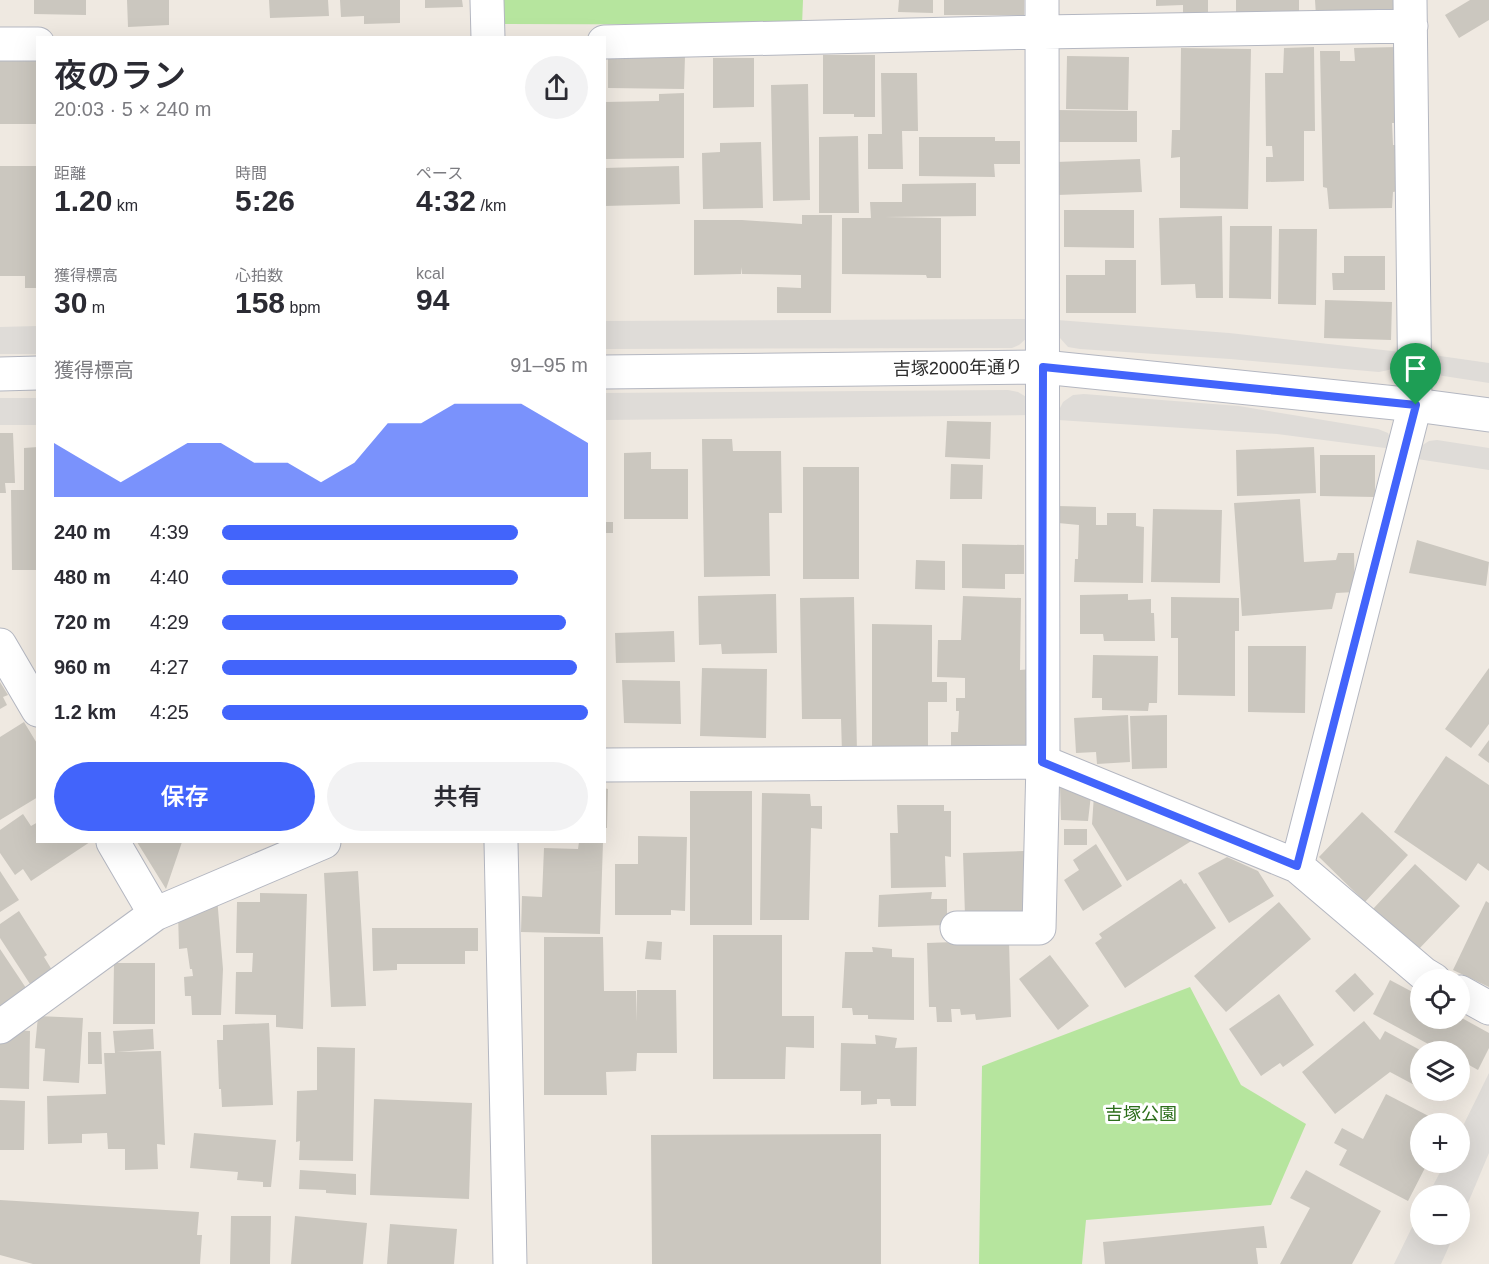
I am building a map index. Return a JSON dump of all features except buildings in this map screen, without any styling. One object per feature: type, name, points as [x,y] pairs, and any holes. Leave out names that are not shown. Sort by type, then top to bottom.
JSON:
[{"type":"street","points":[[487,0],[488,36]]},
{"type":"street","points":[[957,928],[1040,928],[1042,0]]},
{"type":"street","points":[[606,42],[1042,32],[1410,13],[1416,405],[1297,866]]},
{"type":"street","points":[[0,44],[36,44]]},
{"type":"street","name":"吉塚2000年通り","points":[[606,372],[1043,367],[1416,405],[1489,415]]},
{"type":"street","points":[[0,374],[36,374]]},
{"type":"street","points":[[0,645],[36,707]]},
{"type":"street","points":[[606,765],[1042,762],[1297,866],[1418,969]]},
{"type":"street","points":[[114,843],[155,914]]},
{"type":"street","points":[[0,1027],[155,914],[322,843]]},
{"type":"street","points":[[501,843],[510,1264]]},
{"type":"street","points":[[1470,998],[1489,1008]]},
{"type":"green space","points":[[504,0],[803,0],[802,25],[503,24]]},
{"type":"green space","name":"吉塚公園","points":[[1190,987],[1241,1085],[1306,1124],[1271,1205],[1086,1220],[1082,1264],[979,1264],[982,1066]]},
{"type":"shaded area","points":[[1032,319],[1028,337],[1012,348],[606,349],[606,321]]},
{"type":"shaded area","points":[[1057,320],[1229,333],[1401,352],[1400,363],[1393,369],[1379,372],[1080,349],[1068,347],[1060,338],[1056,329]]},
{"type":"shaded area","points":[[36,326],[36,354],[0,354],[0,327]]},
{"type":"shaded area","points":[[1426,354],[1489,363],[1489,383],[1437,375],[1430,367]]},
{"type":"shaded area","points":[[1008,390],[1018,392],[1028,398],[1032,415],[606,420],[606,393]]},
{"type":"shaded area","points":[[1073,395],[1239,406],[1378,429],[1388,433],[1393,449],[1277,434],[1058,420],[1058,412],[1063,402]]},
{"type":"shaded area","points":[[0,398],[36,398],[36,425],[0,425]]},
{"type":"shaded area","points":[[1437,440],[1489,448],[1489,470],[1417,459],[1421,446],[1429,441]]},
{"type":"shaded area","points":[[1489,1073],[1489,1153],[1470,1198],[1470,1185],[1433,1185],[1440,1173],[1470,1173],[1469,1113]]},
{"type":"shaded area","points":[[1410,1231],[1410,1245],[1450,1245],[1441,1264],[1394,1264]]},
{"type":"route","points":[[1043,367],[1416,405],[1297,866],[1042,762],[1043,367]]}]
